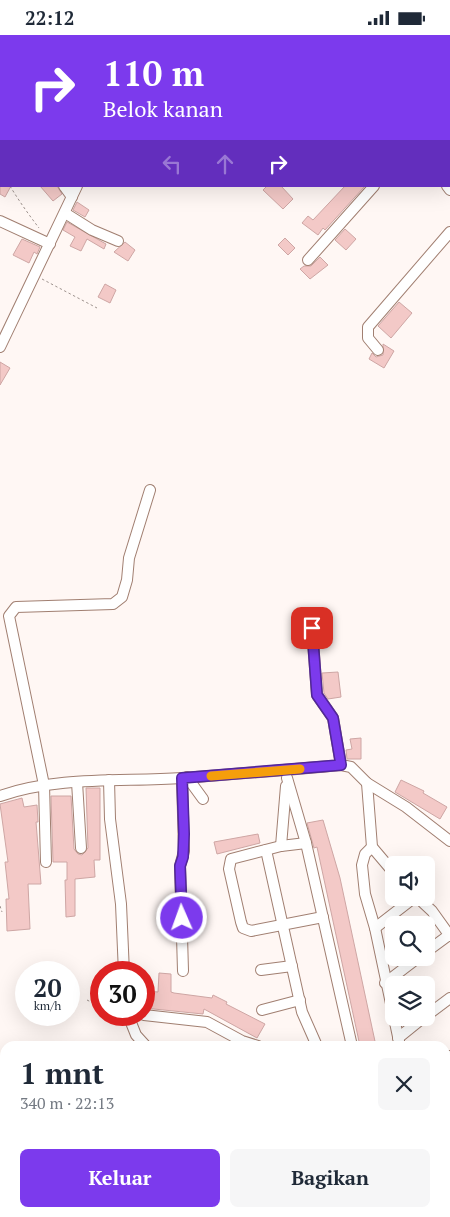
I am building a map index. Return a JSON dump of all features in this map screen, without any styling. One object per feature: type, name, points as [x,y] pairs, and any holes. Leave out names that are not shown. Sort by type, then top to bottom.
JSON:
[{"type":"street","points":[[65,187],[72,197]]},
{"type":"street","points":[[0,347],[77,187]]},
{"type":"street","points":[[308,260],[373,187]]},
{"type":"street","points":[[65,213],[92,230],[118,241]]},
{"type":"street","points":[[0,221],[51,241]]},
{"type":"street","points":[[378,350],[368,338],[368,327],[450,231]]},
{"type":"street","points":[[46,862],[44,785],[9,616],[16,607],[113,604],[122,597],[127,581],[129,557],[150,490]]},
{"type":"street","points":[[312,628],[317,695],[333,718],[341,765]]},
{"type":"street","points":[[0,796],[44,785],[109,780],[286,774],[341,765],[351,767],[367,783],[406,807],[450,841]]},
{"type":"street","points":[[286,774],[306,843],[351,1041]]},
{"type":"street","points":[[280,846],[286,774]]},
{"type":"street","points":[[185,778],[204,799]]},
{"type":"street","points":[[183,971],[180,866],[183,857],[185,778]]},
{"type":"street","points":[[109,780],[110,819],[121,904],[123,961]]},
{"type":"street","points":[[77,782],[81,848]]},
{"type":"street","points":[[367,783],[372,847],[385,862]]},
{"type":"street","points":[[306,843],[280,846],[235,857],[229,864],[228,869],[243,928],[251,931],[323,917]]},
{"type":"street","points":[[372,847],[365,854],[362,875],[365,894],[375,928],[385,983]]},
{"type":"street","points":[[266,850],[300,1001],[314,1041]]},
{"type":"street","points":[[375,928],[404,906]]},
{"type":"street","points":[[426,906],[450,935],[435,946]]},
{"type":"street","points":[[261,969],[292,966]]},
{"type":"street","points":[[394,976],[407,966]]},
{"type":"street","points":[[435,1009],[450,998]]},
{"type":"street","points":[[262,1010],[300,1001]]},
{"type":"street","points":[[155,1016],[207,1022],[242,1041]]},
{"type":"street","points":[[132,1026],[136,1035],[141,1041]]},
{"type":"street","points":[[395,1026],[399,1041]]},
{"type":"street","points":[[400,1041],[416,1026]]},
{"type":"path","points":[[11,187],[51,241]]},
{"type":"path","points":[[35,275],[97,308]]},
{"type":"path","points":[[0,906],[2,912]]},
{"type":"building","points":[[0,187],[10,187],[5,197],[0,194]]},
{"type":"building","points":[[41,187],[58,187],[62,194],[53,201]]},
{"type":"building","points":[[266,187],[282,187],[293,199],[283,209],[263,190]]},
{"type":"building","points":[[344,187],[364,187],[325,230],[323,228],[318,235],[302,223],[308,216],[313,220]]},
{"type":"building","points":[[77,202],[89,210],[85,217],[73,210]]},
{"type":"building","points":[[67,222],[106,244],[104,249],[87,239],[81,251],[70,246],[75,237],[63,230]]},
{"type":"building","points":[[345,229],[356,239],[346,250],[335,240]]},
{"type":"building","points":[[285,238],[295,248],[288,255],[278,245]]},
{"type":"building","points":[[22,239],[40,247],[37,254],[34,252],[29,263],[13,255]]},
{"type":"building","points":[[125,242],[135,250],[128,261],[114,252]]},
{"type":"building","points":[[320,257],[328,265],[310,279],[300,269],[304,266],[311,266]]},
{"type":"building","points":[[105,284],[116,290],[110,303],[98,297]]},
{"type":"building","points":[[399,302],[412,313],[391,338],[378,326]]},
{"type":"building","points":[[383,344],[394,351],[384,368],[369,359],[372,353],[376,357],[383,355]]},
{"type":"building","points":[[0,362],[10,368],[0,385]]},
{"type":"building","points":[[338,672],[341,697],[328,699],[324,693],[322,673]]},
{"type":"building","points":[[361,738],[361,759],[347,759],[346,750],[352,749],[350,739]]},
{"type":"building","points":[[401,780],[424,791],[423,793],[447,807],[440,819],[395,792]]},
{"type":"building","points":[[86,788],[100,788],[100,860],[94,860],[95,877],[75,879],[75,916],[66,917],[65,880],[67,880],[67,862],[53,862],[51,796],[71,796],[74,849],[78,854],[82,855],[88,848]]},
{"type":"building","points":[[22,798],[24,807],[37,805],[38,822],[36,822],[41,884],[28,884],[30,929],[7,931],[6,899],[9,899],[5,862],[8,862],[0,804]]},
{"type":"building","points":[[323,820],[340,878],[375,1041],[359,1041],[317,847],[314,848],[307,823]]},
{"type":"building","points":[[258,834],[260,843],[217,854],[214,842]]},
{"type":"building","points":[[159,973],[171,974],[171,992],[212,998],[213,995],[227,1002],[226,1004],[265,1024],[257,1038],[204,1009],[203,1014],[155,1009],[155,992],[158,992]]},
{"type":"slow traffic","points":[[211,776],[300,769]]},
{"type":"route","points":[[182,918],[180,866],[183,857],[184,834],[182,778],[341,765],[333,718],[326,705],[317,695],[312,628]]}]
